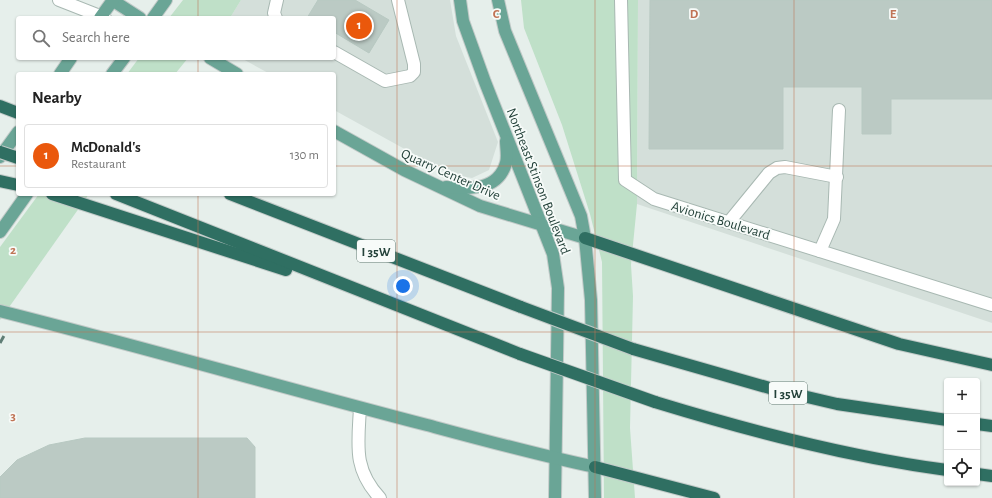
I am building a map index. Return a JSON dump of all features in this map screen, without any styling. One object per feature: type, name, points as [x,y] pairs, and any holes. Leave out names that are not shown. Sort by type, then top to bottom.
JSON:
[{"type":"highway","points":[[0,106],[16,112]]},
{"type":"highway","points":[[0,152],[16,157]]},
{"type":"highway","points":[[0,181],[16,185]]},
{"type":"highway","points":[[58,196],[388,303]]},
{"type":"highway","points":[[121,196],[388,303],[520,354],[654,402],[717,421],[821,447],[944,469]]},
{"type":"highway","name":"I 35W","points":[[235,196],[633,349],[774,389],[837,404],[944,420]]},
{"type":"highway","points":[[585,238],[899,344],[992,365]]},
{"type":"highway","points":[[980,424],[992,426]]},
{"type":"highway","points":[[595,467],[714,498]]},
{"type":"highway","points":[[980,474],[992,476]]},
{"type":"main road","points":[[103,16],[112,0],[137,16]]},
{"type":"main road","points":[[154,16],[166,0]]},
{"type":"main road","name":"Northeast Stinson Boulevard","points":[[460,0],[463,21],[485,82],[543,224],[553,254],[558,288],[554,458],[555,498]]},
{"type":"main road","name":"Northeast Stinson Boulevard","points":[[498,0],[505,31],[580,216],[585,238],[591,300],[595,498]]},
{"type":"main road","points":[[61,72],[70,60]]},
{"type":"main road","points":[[114,72],[122,60]]},
{"type":"main road","points":[[213,60],[234,72]]},
{"type":"main road","name":"Quarry Center Drive","points":[[336,132],[376,156],[480,206],[585,238]]},
{"type":"main road","points":[[439,186],[472,189],[490,184],[501,172],[506,162],[506,134]]},
{"type":"main road","points":[[0,157],[16,135]]},
{"type":"main road","points":[[0,232],[26,196]]},
{"type":"main road","points":[[0,311],[94,334],[360,408],[554,458],[595,467]]},
{"type":"street","points":[[59,0],[99,16]]},
{"type":"street","points":[[275,16],[274,13],[277,0]]},
{"type":"street","points":[[336,53],[385,81],[410,76],[414,72],[414,64],[398,0]]},
{"type":"street","name":"Avionics Boulevard","points":[[621,0],[625,180],[654,199],[992,305]]},
{"type":"street","points":[[820,251],[834,219],[839,110]]},
{"type":"street","points":[[729,222],[769,173],[777,168],[785,167],[837,177]]},
{"type":"street","points":[[360,408],[358,442],[360,464],[370,487],[380,498]]},
{"type":"shaded area","points":[[241,0],[450,0],[456,36],[498,142],[489,170],[472,178],[450,174],[336,111],[336,72],[266,72],[245,60],[336,60],[336,16],[231,16]]},
{"type":"shaded area","points":[[638,0],[992,0],[992,323],[637,204]]},
{"type":"green space","points":[[183,0],[241,0],[231,16],[171,16]]},
{"type":"green space","points":[[521,0],[638,0],[637,204],[631,265],[633,296],[630,428],[635,498],[604,498],[602,262],[590,214],[562,125],[524,28]]},
{"type":"green space","points":[[138,60],[186,60],[177,72],[128,72]]},
{"type":"green space","points":[[38,196],[88,196],[0,320],[0,247]]},
{"type":"building","points":[[318,0],[355,0],[389,20],[369,53],[336,33],[336,16],[308,16]]},
{"type":"building","points":[[650,0],[992,0],[992,99],[891,99],[891,134],[862,134],[862,87],[783,87],[783,149],[649,149]]},
{"type":"building","points":[[85,438],[247,438],[255,447],[255,498],[0,498],[0,477],[17,460],[49,445]]},
{"type":"railway","points":[[0,343],[5,334]]},
{"type":"place","name":"McDonald's","points":[[359,26]]}]
